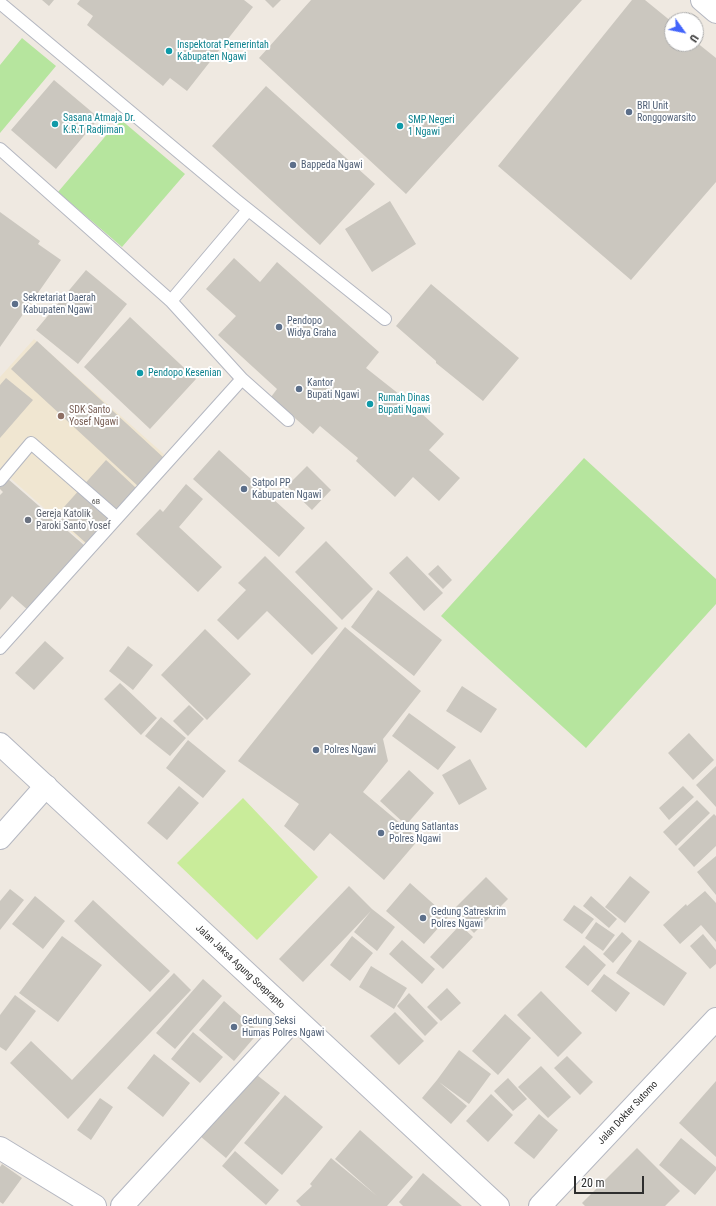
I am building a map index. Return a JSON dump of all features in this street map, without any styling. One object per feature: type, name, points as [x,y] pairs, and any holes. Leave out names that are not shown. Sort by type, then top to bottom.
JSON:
[{"type":"street","points":[[702,0],[716,12]]},
{"type":"street","name":"Jalan Jaksa Agung Soeprapto","points":[[0,744],[498,1206]]},
{"type":"street","points":[[0,838],[46,786]]},
{"type":"street","points":[[122,1206],[295,1018]]},
{"type":"street","name":"Jalan Dokter Sutomo","points":[[540,1206],[716,1019]]},
{"type":"street","points":[[0,1148],[95,1206]]},
{"type":"lane","points":[[0,3],[248,210],[385,319]]},
{"type":"lane","points":[[0,149],[171,301],[242,379],[288,420]]},
{"type":"lane","points":[[171,301],[248,210]]},
{"type":"lane","points":[[0,648],[242,379]]},
{"type":"lane","points":[[0,480],[31,443],[117,518]]},
{"type":"shaded area","name":"SDK Santo Yosef Ngawi","points":[[34,339],[166,456],[87,546],[0,469],[0,377]]},
{"type":"green space","points":[[22,38],[56,66],[0,133],[0,65]]},
{"type":"green space","points":[[120,119],[185,174],[122,247],[58,192]]},
{"type":"green space","points":[[584,458],[716,579],[716,604],[586,748],[441,616]]},
{"type":"green space","points":[[243,798],[318,877],[257,940],[177,863]]},
{"type":"building","points":[[42,0],[54,0],[49,6]]},
{"type":"building","name":"Inspektorat Pemerintah Kabupaten Ngawi","points":[[80,0],[244,0],[253,7],[187,91],[170,78],[163,86],[87,25],[93,16],[77,4]]},
{"type":"building","points":[[265,0],[281,0],[273,8]]},
{"type":"building","name":"SMP Negeri 1 Ngawi","points":[[311,0],[582,0],[406,194],[259,58]]},
{"type":"building","name":"BRI Unit Ronggowarsito","points":[[632,0],[645,0],[664,15],[664,52],[704,52],[704,48],[716,58],[716,182],[631,280],[498,166]]},
{"type":"building","name":"Sasana Atmaja Dr. K.R.T Radjiman","points":[[54,80],[99,118],[56,169],[11,130]]},
{"type":"building","name":"Bappeda Ngawi","points":[[266,86],[375,184],[320,245],[212,146]]},
{"type":"building","points":[[390,201],[416,244],[372,272],[345,229]]},
{"type":"building","name":"Sekretariat Daerah Kabupaten Ngawi","points":[[0,212],[40,241],[38,244],[61,260],[0,347]]},
{"type":"building","points":[[234,258],[260,282],[277,262],[379,352],[366,368],[409,402],[444,434],[429,450],[460,478],[439,501],[413,477],[395,497],[356,461],[358,458],[320,426],[313,434],[271,397],[277,389],[218,335],[236,316],[206,289]]},
{"type":"building","points":[[86,270],[127,304],[78,364],[36,330]]},
{"type":"building","points":[[431,284],[519,358],[483,401],[436,363],[436,361],[396,326]]},
{"type":"building","name":"Pendopo Kesenian","points":[[130,317],[196,379],[150,429],[84,367]]},
{"type":"building","points":[[37,341],[165,459],[139,487],[11,369]]},
{"type":"building","points":[[6,378],[33,400],[0,438],[0,385]]},
{"type":"building","points":[[219,450],[305,528],[279,557],[193,479]]},
{"type":"building","points":[[106,460],[136,488],[86,543],[56,516]]},
{"type":"building","points":[[307,466],[331,490],[312,510],[287,486]]},
{"type":"building","name":"Gereja Katolik Paroki Santo Yosef","points":[[0,472],[85,546],[29,611],[12,596],[0,610],[0,495],[3,492],[0,489]]},
{"type":"building","points":[[186,484],[203,499],[179,527],[222,567],[198,592],[136,534],[160,509],[163,512]]},
{"type":"building","points":[[326,541],[373,589],[342,620],[295,572]]},
{"type":"building","points":[[265,556],[338,628],[312,655],[267,611],[238,640],[217,620],[246,590],[238,583]]},
{"type":"building","points":[[407,556],[443,593],[424,611],[389,573]]},
{"type":"building","points":[[438,565],[452,580],[443,589],[428,574]]},
{"type":"building","points":[[378,590],[442,640],[414,676],[351,627]]},
{"type":"building","name":"Polres Ngawi","points":[[345,627],[421,691],[383,739],[388,761],[363,792],[419,839],[384,880],[330,833],[314,851],[284,826],[299,804],[238,761]]},
{"type":"building","points":[[205,629],[251,674],[207,720],[161,675]]},
{"type":"building","points":[[45,641],[64,658],[34,690],[15,673]]},
{"type":"building","points":[[128,646],[153,665],[133,690],[109,671]]},
{"type":"building","points":[[120,683],[157,718],[141,735],[104,699]]},
{"type":"building","points":[[462,686],[497,709],[481,733],[446,711]]},
{"type":"building","points":[[189,705],[204,719],[188,736],[173,721]]},
{"type":"building","points":[[409,713],[456,747],[438,770],[392,736]]},
{"type":"building","points":[[161,717],[186,738],[170,756],[145,736]]},
{"type":"building","points":[[689,733],[714,760],[693,780],[668,753]]},
{"type":"building","points":[[188,740],[226,771],[203,798],[166,768]]},
{"type":"building","points":[[470,759],[487,789],[459,805],[442,775]]},
{"type":"building","points":[[716,766],[716,807],[696,785]]},
{"type":"building","points":[[409,770],[434,793],[406,825],[380,801]]},
{"type":"building","points":[[179,786],[199,803],[167,840],[147,823]]},
{"type":"building","points":[[683,786],[694,797],[669,820],[659,808]]},
{"type":"building","points":[[697,800],[710,813],[676,846],[663,832]]},
{"type":"building","points":[[714,814],[716,816],[716,846],[694,867],[678,849]]},
{"type":"building","points":[[716,856],[716,895],[697,872]]},
{"type":"building","points":[[630,876],[650,892],[625,923],[605,907]]},
{"type":"building","points":[[486,877],[508,899],[474,933],[452,911]]},
{"type":"building","points":[[410,883],[448,917],[424,944],[386,911]]},
{"type":"building","points":[[349,886],[372,909],[395,927],[377,951],[354,932],[371,911],[303,982],[279,959]]},
{"type":"building","points":[[10,889],[24,900],[0,930],[0,901]]},
{"type":"building","points":[[705,891],[716,903],[716,942],[701,925],[680,944],[663,925],[686,904],[687,906]]},
{"type":"building","points":[[35,896],[65,921],[43,949],[12,924]]},
{"type":"building","points":[[591,896],[617,919],[609,928],[583,906]]},
{"type":"building","points":[[93,900],[170,971],[150,992],[74,921]]},
{"type":"building","points":[[574,905],[594,919],[582,934],[563,920]]},
{"type":"building","points":[[596,922],[615,935],[603,951],[585,938]]},
{"type":"building","points":[[460,925],[473,937],[443,969],[430,957]]},
{"type":"building","points":[[622,932],[632,941],[613,963],[603,954]]},
{"type":"building","points":[[703,934],[716,950],[716,964],[710,969],[690,946]]},
{"type":"building","points":[[62,936],[102,965],[58,1022],[19,993]]},
{"type":"building","points":[[352,936],[373,953],[350,981],[330,965]]},
{"type":"building","points":[[402,940],[435,969],[422,984],[389,954]]},
{"type":"building","points":[[639,940],[687,973],[664,1006],[616,973]]},
{"type":"building","points":[[584,945],[606,965],[588,986],[565,967]]},
{"type":"building","points":[[371,966],[407,988],[394,1009],[359,987]]},
{"type":"building","points":[[174,973],[191,990],[68,1119],[10,1063],[31,1041],[72,1080]]},
{"type":"building","points":[[604,974],[630,993],[616,1012],[591,991]]},
{"type":"building","points":[[203,979],[222,996],[175,1049],[156,1033]]},
{"type":"building","points":[[447,988],[461,1003],[441,1021],[427,1007]]},
{"type":"building","points":[[541,991],[582,1033],[558,1057],[517,1015]]},
{"type":"building","points":[[409,993],[438,1023],[425,1036],[397,1006]]},
{"type":"building","points":[[15,995],[36,1011],[6,1051],[0,1047],[0,1015]]},
{"type":"building","points":[[224,1001],[259,1032],[234,1061],[199,1030]]},
{"type":"building","points":[[395,1012],[424,1041],[399,1065],[370,1036]]},
{"type":"building","points":[[505,1014],[531,1038],[498,1075],[472,1051]]},
{"type":"building","points":[[193,1032],[223,1057],[200,1083],[171,1059]]},
{"type":"building","points":[[459,1050],[491,1074],[469,1104],[439,1082],[467,1106],[451,1124],[422,1098]]},
{"type":"building","points":[[154,1054],[190,1083],[163,1117],[127,1088]]},
{"type":"building","points":[[567,1056],[593,1082],[580,1095],[554,1068]]},
{"type":"building","points":[[541,1066],[571,1097],[548,1118],[518,1087]]},
{"type":"building","points":[[253,1072],[280,1093],[226,1158],[200,1136]]},
{"type":"building","points":[[508,1078],[527,1099],[513,1111],[494,1091]]},
{"type":"building","points":[[716,1081],[716,1157],[679,1123]]},
{"type":"building","points":[[491,1094],[513,1115],[488,1142],[466,1121]]},
{"type":"building","points":[[285,1095],[323,1127],[282,1175],[244,1143]]},
{"type":"building","points":[[100,1098],[113,1107],[91,1140],[77,1130]]},
{"type":"building","points":[[539,1114],[558,1130],[534,1159],[514,1143]]},
{"type":"building","points":[[360,1130],[413,1177],[387,1206],[301,1206],[296,1201],[312,1186],[310,1184],[331,1158],[377,1196],[335,1159]]},
{"type":"building","points":[[681,1138],[716,1167],[716,1170],[695,1195],[659,1165]]},
{"type":"building","points":[[637,1148],[680,1191],[665,1206],[585,1206],[582,1203]]},
{"type":"building","points":[[235,1151],[279,1190],[266,1205],[222,1166]]},
{"type":"building","points":[[2,1164],[22,1178],[3,1204],[0,1202],[0,1167]]},
{"type":"building","points":[[423,1173],[462,1206],[403,1206],[399,1202]]},
{"type":"place","name":"Inspektorat Pemerintah Kabupaten Ngawi","points":[[169,51]]},
{"type":"place","name":"BRI Unit Ronggowarsito","points":[[629,112]]},
{"type":"place","name":"Sasana Atmaja Dr. K.R.T Radjiman","points":[[55,124]]},
{"type":"place","name":"SMP Negeri 1 Ngawi","points":[[400,126]]},
{"type":"place","name":"Bappeda Ngawi","points":[[293,165]]},
{"type":"place","name":"Sekretariat Daerah Kabupaten Ngawi","points":[[15,304]]},
{"type":"place","name":"Pendopo Widya Graha","points":[[279,327]]},
{"type":"place","name":"Pendopo Kesenian","points":[[140,373]]},
{"type":"place","name":"Kantor Bupati Ngawi","points":[[299,389]]},
{"type":"place","name":"Rumah Dinas Bupati Ngawi","points":[[370,404]]},
{"type":"place","name":"SDK Santo Yosef Ngawi","points":[[61,416]]},
{"type":"place","name":"Satpol PP Kabupaten Ngawi","points":[[244,489]]},
{"type":"place","name":"Gereja Katolik Paroki Santo Yosef","points":[[28,520]]},
{"type":"place","name":"Polres Ngawi","points":[[316,750]]},
{"type":"place","name":"Gedung Satlantas Polres Ngawi","points":[[381,833]]},
{"type":"place","name":"Gedung Satreskrim Polres Ngawi","points":[[423,918]]},
{"type":"place","name":"Gedung Seksi Humas Polres Ngawi","points":[[234,1027]]}]
